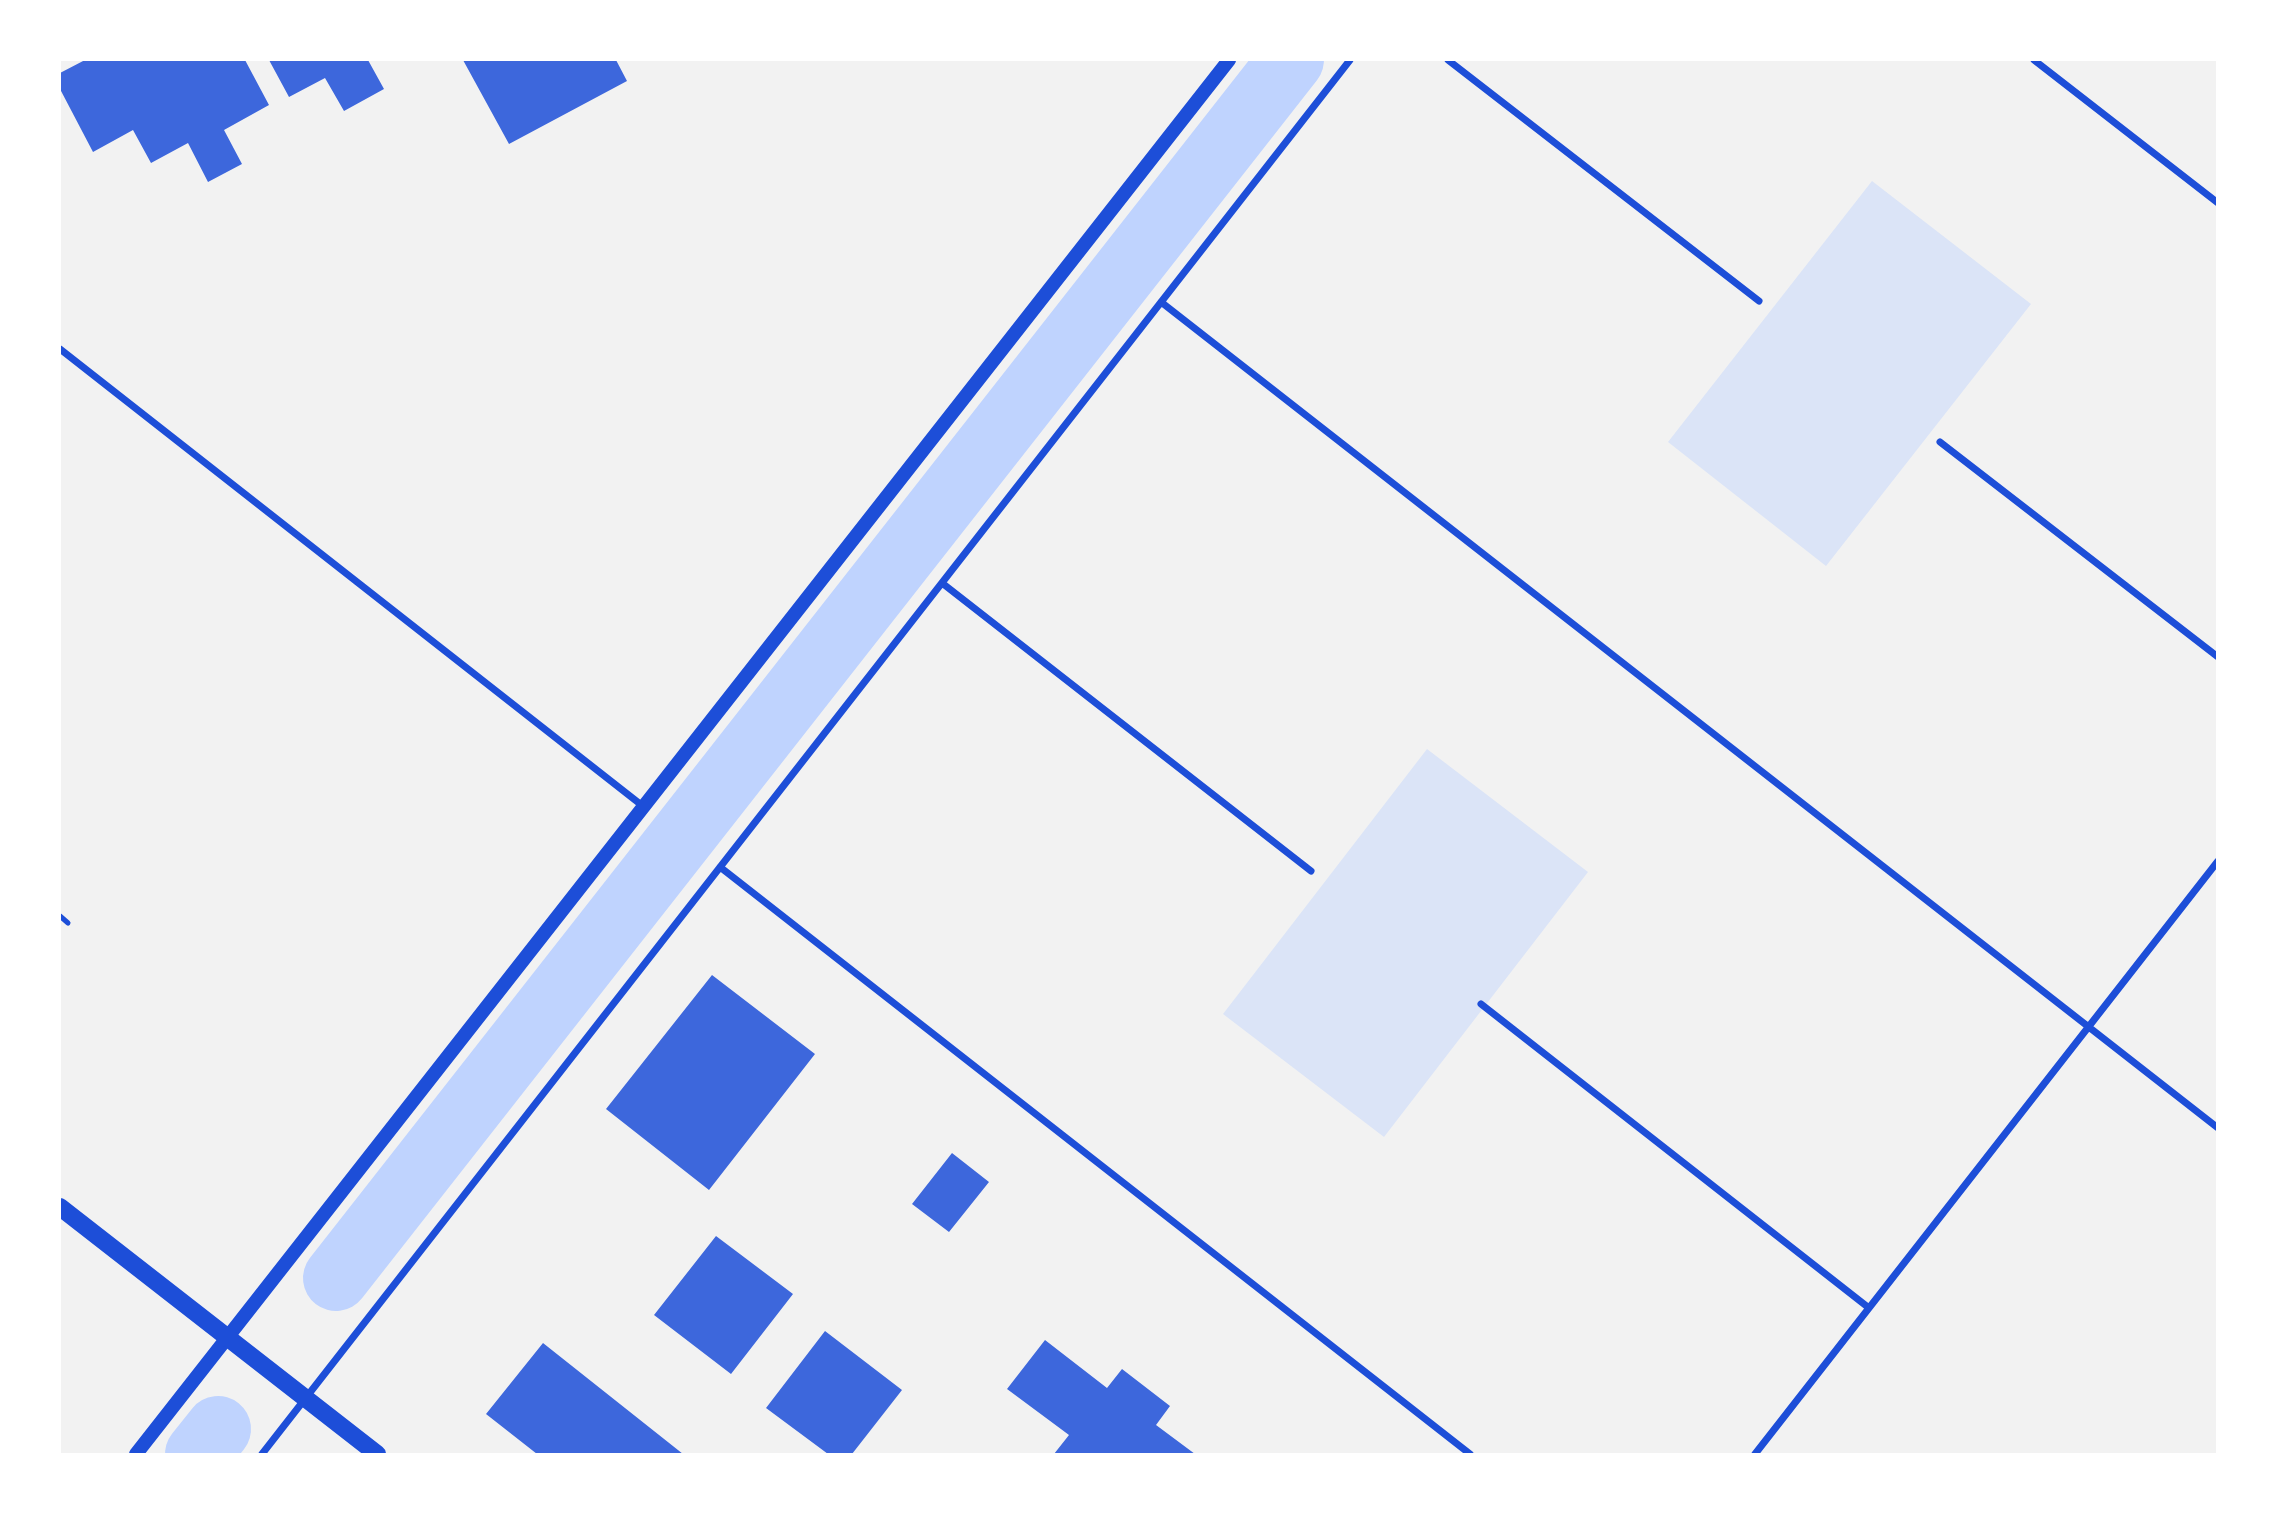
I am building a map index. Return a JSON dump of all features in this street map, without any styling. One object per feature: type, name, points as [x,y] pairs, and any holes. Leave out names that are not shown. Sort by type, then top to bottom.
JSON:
[{"type":"main road","points":[[136,1454],[1229,60]]},
{"type":"main road","points":[[60,1207],[377,1454]]},
{"type":"street","points":[[262,1454],[1350,60]]},
{"type":"street","points":[[1448,60],[1759,300]]},
{"type":"street","points":[[2034,60],[2217,203]]},
{"type":"street","points":[[1161,302],[2217,1128]]},
{"type":"street","points":[[60,349],[644,807]]},
{"type":"street","points":[[1940,442],[2217,657]]},
{"type":"street","points":[[942,583],[1311,871]]},
{"type":"street","points":[[1755,1454],[2217,861]]},
{"type":"street","points":[[720,867],[1470,1454]]},
{"type":"street","points":[[1481,1004],[1869,1308]]},
{"type":"lane","points":[[60,916],[68,923]]},
{"type":"shaded area","points":[[1872,181],[2031,304],[1826,566],[1668,442]]},
{"type":"shaded area","points":[[1427,749],[1588,872],[1384,1137],[1223,1014]]},
{"type":"building","points":[[85,60],[245,60],[269,105],[224,130],[242,164],[208,182],[188,143],[151,163],[133,130],[93,152],[60,89],[60,73]]},
{"type":"building","points":[[269,60],[368,60],[384,89],[344,111],[325,78],[289,97]]},
{"type":"building","points":[[463,60],[616,60],[627,81],[509,144]]},
{"type":"building","points":[[712,975],[815,1054],[709,1190],[606,1109]]},
{"type":"building","points":[[952,1153],[989,1182],[949,1232],[912,1204]]},
{"type":"building","points":[[716,1236],[793,1294],[731,1374],[654,1315]]},
{"type":"building","points":[[825,1331],[902,1390],[852,1454],[828,1454],[766,1408]]},
{"type":"building","points":[[1045,1340],[1107,1388],[1122,1369],[1170,1406],[1156,1425],[1195,1454],[1054,1454],[1069,1435],[1007,1389]]},
{"type":"building","points":[[543,1343],[683,1454],[537,1454],[486,1414]]},
{"type":"waterway","points":[[336,1278],[1291,60]]},
{"type":"waterway","points":[[198,1454],[218,1429]]}]
